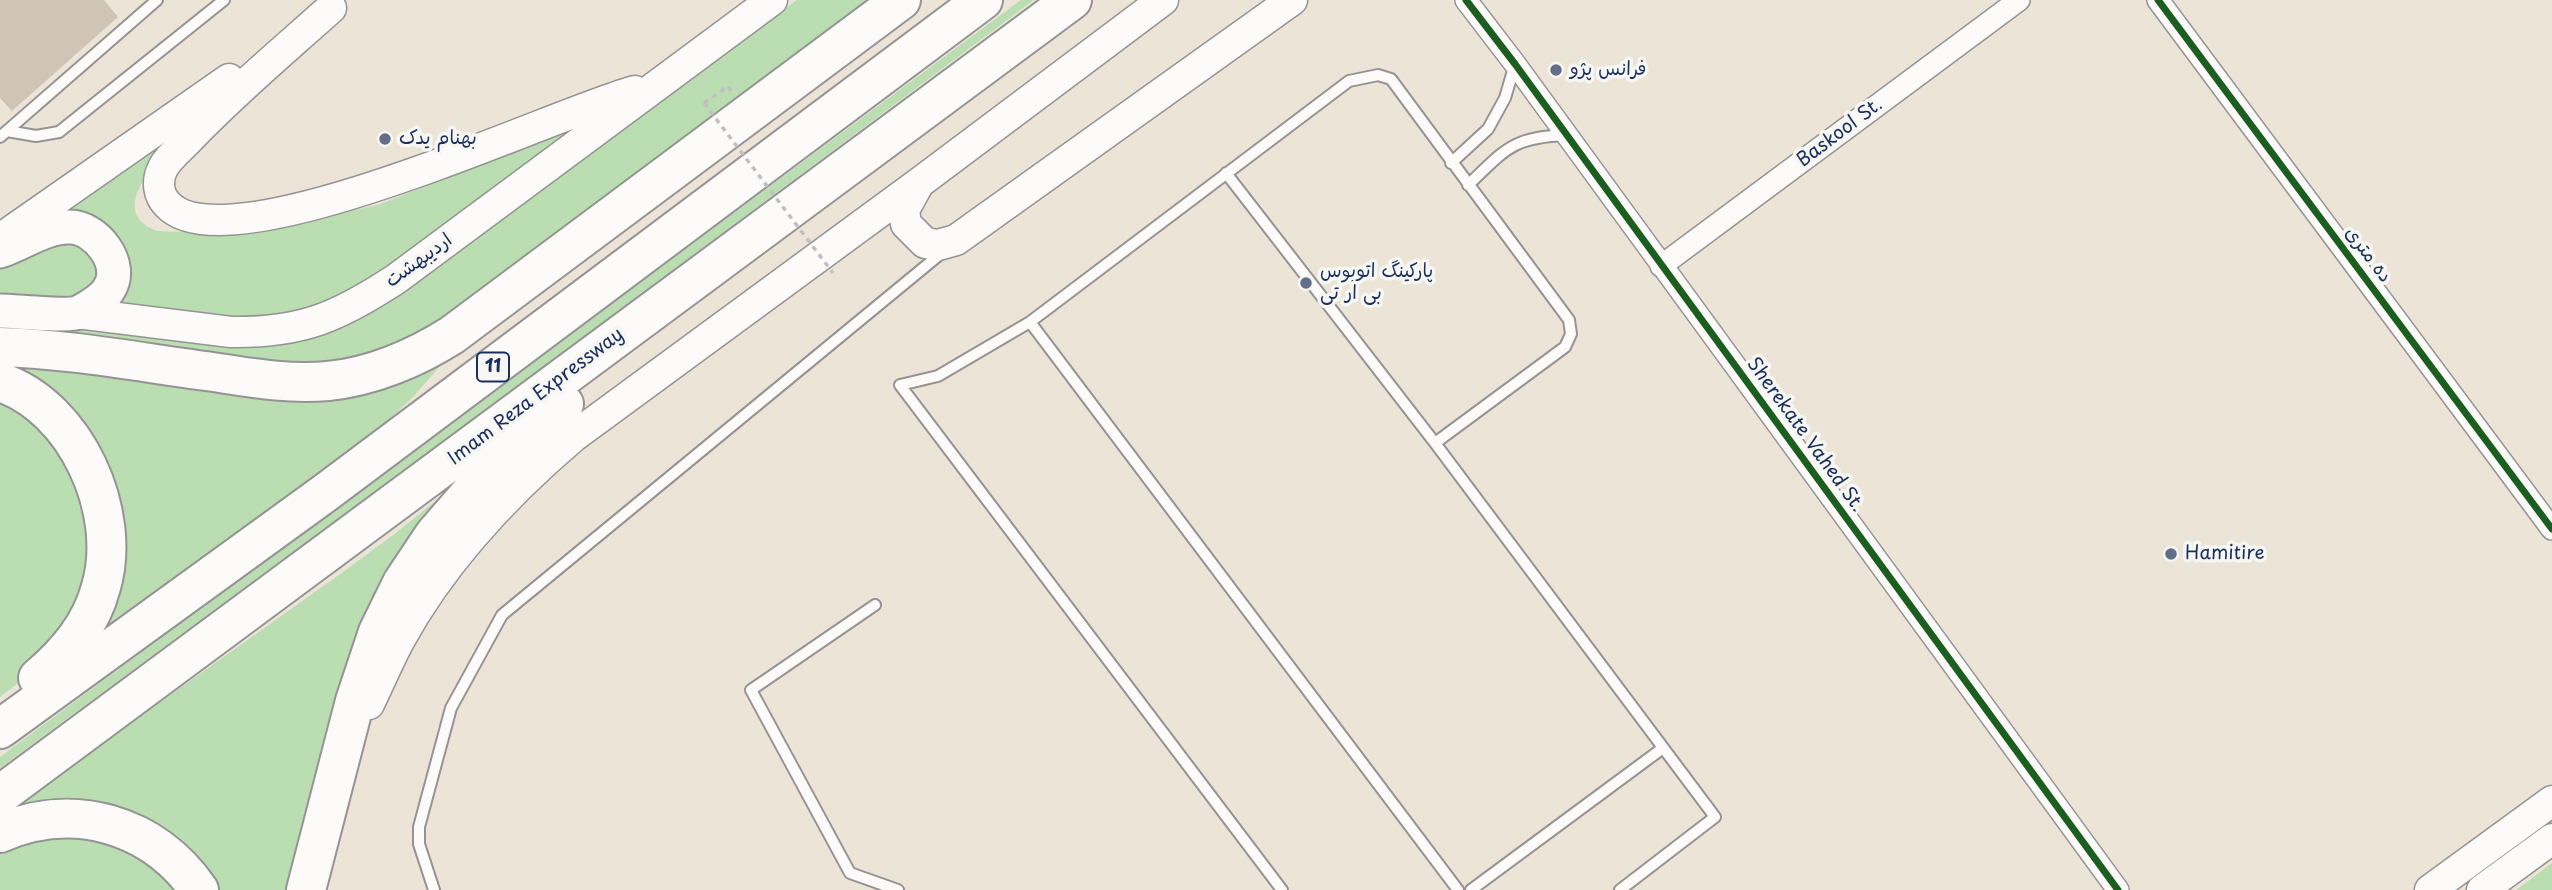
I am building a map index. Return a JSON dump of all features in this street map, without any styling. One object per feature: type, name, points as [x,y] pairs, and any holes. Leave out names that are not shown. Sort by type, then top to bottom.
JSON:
[{"type":"highway","points":[[0,347],[75,354],[289,383],[347,378],[383,368],[430,349],[901,0]]},
{"type":"highway","points":[[657,182],[981,0]]},
{"type":"highway","name":"11","points":[[0,729],[325,493],[981,0]]},
{"type":"highway","name":"Imam Reza Expressway","points":[[0,795],[1072,0]]},
{"type":"highway","points":[[1023,36],[1093,0]]},
{"type":"highway","points":[[306,890],[355,701],[379,632],[402,583],[434,535],[493,467],[771,222]]},
{"type":"highway","points":[[0,382],[28,396],[46,410],[61,425],[84,458],[98,492],[104,519],[106,555],[93,611],[76,639],[62,658],[0,711]]},
{"type":"highway","points":[[0,833],[45,819],[76,818],[106,824],[139,836],[158,847],[181,867],[199,890]]},
{"type":"main road","name":"اردیبهشت","points":[[0,310],[77,313],[231,332],[278,331],[322,320],[361,301],[396,279],[772,0]]},
{"type":"main road","points":[[334,776],[399,641],[426,597],[498,508],[534,470],[573,437],[1163,0]]},
{"type":"main road","points":[[919,183],[904,210],[906,224],[925,243],[938,245],[957,240],[1292,0]]},
{"type":"main road","points":[[336,4],[215,112],[163,168],[158,184],[162,199],[173,211],[202,221],[232,220],[271,214],[383,185],[570,115],[608,98],[654,86]]},
{"type":"main road","points":[[0,239],[336,4]]},
{"type":"main road","points":[[0,251],[25,242],[50,228],[73,226],[93,236],[109,256],[113,279],[110,289],[77,313]]},
{"type":"main road","points":[[2430,890],[2552,801]]},
{"type":"main road","points":[[2482,890],[2552,839]]},
{"type":"street","name":"Sherekate Vahed St.","points":[[1466,0],[2118,890]]},
{"type":"street","name":"Baskool St.","points":[[1661,266],[2019,0]]},
{"type":"street","name":"ده متری","points":[[2158,0],[2552,529]]},
{"type":"lane","points":[[3,134],[157,0]]},
{"type":"lane","points":[[3,134],[36,136],[59,132],[224,0]]},
{"type":"lane","points":[[1451,163],[1488,129],[1504,98],[1515,64]]},
{"type":"lane","points":[[1282,890],[900,384],[938,376],[1030,322],[1349,81],[1378,75],[1391,79],[1569,320],[1571,334],[1565,347],[1435,443]]},
{"type":"lane","points":[[1468,185],[1516,143],[1536,136],[1567,135]]},
{"type":"lane","points":[[1226,173],[1435,443],[1715,817],[1620,890]]},
{"type":"lane","points":[[434,890],[419,844],[419,827],[451,708],[502,615],[957,240]]},
{"type":"lane","points":[[1030,322],[1458,890]]},
{"type":"lane","points":[[875,605],[751,690],[850,873],[898,890]]},
{"type":"lane","points":[[1471,890],[1663,748]]},
{"type":"path","points":[[728,86],[704,103],[833,273]]},
{"type":"green space","points":[[797,0],[881,0],[424,336],[329,369],[0,339],[0,321],[57,323],[214,343],[413,283]]},
{"type":"green space","points":[[1021,0],[1034,0],[0,768],[0,757]]},
{"type":"green space","points":[[241,79],[170,148],[145,178],[137,194],[135,208],[141,221],[157,231],[249,232],[378,205],[585,123],[399,261],[316,310],[258,321],[110,304],[121,293],[65,212],[87,186]]},
{"type":"green space","points":[[49,239],[94,249],[99,282],[75,296],[0,297],[0,264]]},
{"type":"green space","points":[[0,356],[155,374],[448,357],[413,397],[379,429],[76,661],[115,546]]},
{"type":"green space","points":[[0,393],[66,443],[97,563],[46,662],[0,697]]},
{"type":"green space","points":[[445,493],[359,635],[344,673],[326,729],[291,890],[209,890],[188,863],[0,816],[343,572]]},
{"type":"green space","points":[[117,836],[188,890],[0,890],[0,842]]},
{"type":"green space","points":[[2552,863],[2552,890],[2516,890]]},
{"type":"building","points":[[0,0],[104,0],[118,17],[12,111],[0,98]]},
{"type":"cycle path","points":[[1466,0],[2118,890]]},
{"type":"cycle path","points":[[2158,0],[2552,529]]},
{"type":"place","name":"فرانس پژو","points":[[1556,70]]},
{"type":"place","name":"بهنام یدک","points":[[385,139]]},
{"type":"place","name":"پارکینگ اتوبوس بی ار تی","points":[[1306,283]]},
{"type":"place","name":"Hamitire","points":[[2171,554]]}]
